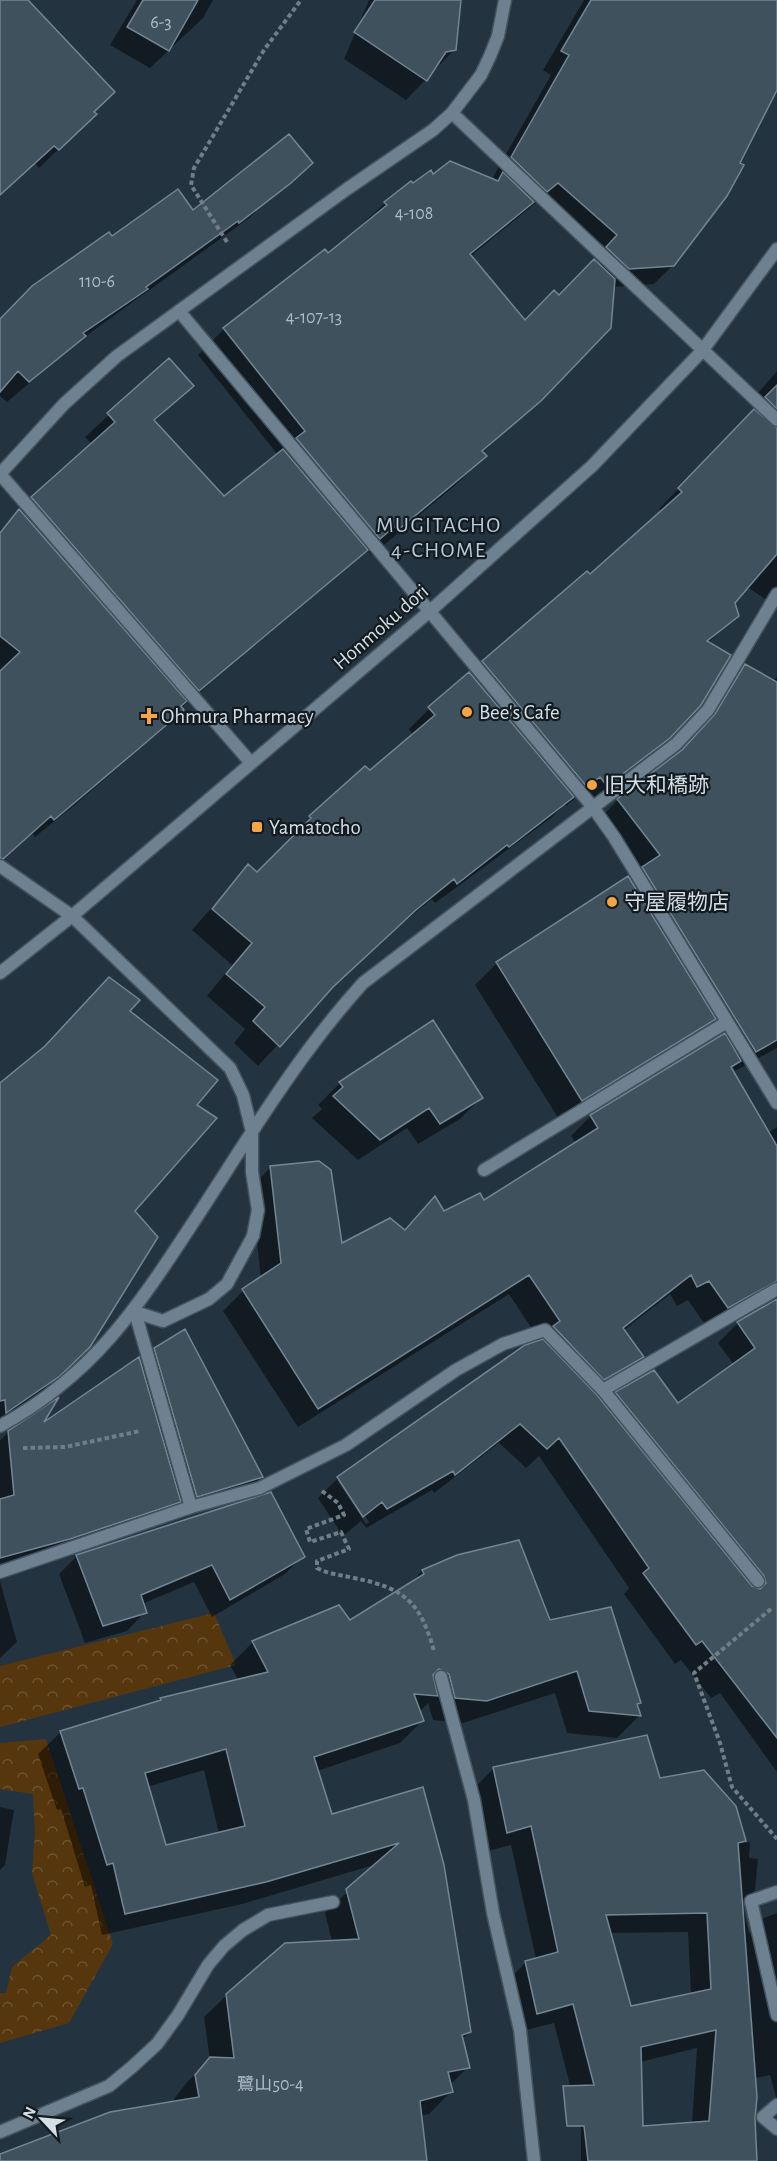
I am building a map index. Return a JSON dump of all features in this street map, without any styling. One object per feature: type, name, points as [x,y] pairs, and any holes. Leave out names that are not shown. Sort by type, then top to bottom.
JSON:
[{"type":"street","points":[[251,763],[0,474],[64,404],[117,356],[241,265],[433,130],[452,113],[481,75],[490,56],[498,36],[505,0]]},
{"type":"street","points":[[452,113],[777,420]]},
{"type":"street","name":"Honmoku dori","points":[[0,973],[72,916],[430,611],[592,466],[702,351],[777,249]]},
{"type":"street","points":[[180,311],[592,806],[614,837],[777,1103]]},
{"type":"street","points":[[0,1426],[34,1407],[69,1382],[135,1312],[252,1132],[336,1013],[363,983],[676,744],[708,710],[777,594]]},
{"type":"street","points":[[0,866],[72,916],[230,1068],[243,1095],[252,1132],[252,1172],[258,1210],[253,1236],[227,1284],[209,1299],[163,1321],[135,1312]]},
{"type":"street","points":[[484,1170],[727,1022]]},
{"type":"street","points":[[603,1390],[777,1289]]},
{"type":"street","points":[[135,1312],[191,1507]]},
{"type":"street","points":[[0,1572],[191,1507],[260,1488],[346,1445],[456,1370],[503,1344],[545,1330],[603,1390],[758,1581]]},
{"type":"street","points":[[441,1677],[474,1800],[493,1913],[520,2030],[534,2161]]},
{"type":"street","points":[[777,1892],[751,1901],[777,2015]]},
{"type":"street","points":[[0,2132],[109,2086],[132,2067],[162,2037],[208,1965],[224,1946],[243,1930],[268,1915],[333,1902]]},
{"type":"street","points":[[777,2105],[763,2117],[777,2129]]},
{"type":"path","points":[[241,265],[191,185],[194,168],[264,50],[301,0]]},
{"type":"path","points":[[11,1448],[65,1447],[167,1425]]},
{"type":"path","points":[[296,1470],[338,1503],[344,1515],[306,1529],[310,1542],[341,1532],[350,1549],[317,1561],[317,1568],[386,1585],[411,1601],[429,1634],[441,1677]]},
{"type":"path","points":[[758,1581],[773,1608],[694,1673],[720,1743],[732,1787],[777,1839]]},
{"type":"green space","points":[[214,1613],[236,1665],[0,1727],[0,1666]]},
{"type":"green space","points":[[46,1739],[113,1944],[69,2023],[0,2043],[0,1993],[6,1993],[12,1967],[51,1935],[32,1873],[35,1832],[33,1794],[0,1789],[0,1743]]},
{"type":"building","points":[[0,0],[28,0],[115,92],[94,112],[97,114],[59,150],[54,146],[0,195]]},
{"type":"building","points":[[143,0],[198,0],[169,51],[127,27]]},
{"type":"building","points":[[375,0],[461,0],[456,50],[446,52],[427,81],[354,32]]},
{"type":"building","points":[[591,0],[777,0],[777,90],[740,163],[744,165],[727,196],[674,266],[629,269],[606,247],[617,235],[558,183],[547,192],[511,157],[569,55],[561,51]]},
{"type":"building","points":[[289,134],[313,163],[291,183],[239,223],[238,221],[146,287],[148,289],[83,333],[86,336],[29,382],[18,371],[0,392],[0,319],[32,286],[109,232],[112,236],[178,189],[193,210]]},
{"type":"building","points":[[450,161],[498,181],[503,172],[534,202],[470,254],[525,320],[554,290],[559,295],[594,259],[615,279],[611,328],[542,400],[482,451],[487,456],[398,530],[395,526],[380,539],[296,438],[305,431],[223,328],[325,249],[328,253],[387,205],[384,202],[411,181],[413,183],[431,170],[433,174]]},
{"type":"building","points":[[169,358],[194,386],[154,420],[224,496],[283,449],[368,550],[199,691],[31,497],[115,422],[107,413]]},
{"type":"building","points":[[777,385],[777,409],[765,397]]},
{"type":"building","points":[[754,409],[777,428],[777,554],[735,603],[739,616],[707,641],[731,655],[701,705],[670,738],[607,786],[600,777],[587,787],[482,661],[587,571],[590,574],[682,492],[678,488]]},
{"type":"building","points":[[19,509],[187,701],[181,706],[184,710],[54,820],[51,816],[3,859],[0,858],[0,671],[20,652],[0,636],[0,533]]},
{"type":"building","points":[[745,664],[777,682],[777,1040],[756,1052],[642,867],[660,855],[617,799],[682,750],[715,714]]},
{"type":"building","points":[[469,672],[574,797],[457,884],[454,879],[416,910],[333,987],[280,1047],[253,1021],[265,1007],[226,974],[252,943],[212,909],[248,864],[257,872],[311,818],[309,816],[365,766],[370,770],[435,715],[428,707]]},
{"type":"building","points":[[628,876],[716,1019],[582,1101],[496,962]]},
{"type":"building","points":[[109,977],[140,1000],[130,1011],[218,1080],[197,1105],[217,1118],[135,1211],[158,1237],[90,1347],[60,1376],[6,1413],[5,1400],[0,1401],[0,1083],[45,1046]]},
{"type":"building","points":[[433,1020],[483,1098],[440,1124],[429,1108],[380,1140],[333,1096],[343,1087],[339,1082]]},
{"type":"building","points":[[725,1033],[741,1061],[731,1067],[777,1146],[777,1281],[728,1308],[709,1281],[697,1287],[691,1275],[623,1328],[644,1357],[604,1380],[553,1326],[560,1321],[529,1275],[318,1409],[242,1289],[281,1263],[270,1166],[319,1161],[331,1170],[342,1243],[390,1218],[405,1230],[435,1196],[444,1211],[480,1193],[484,1200],[598,1128],[590,1115]]},
{"type":"building","points":[[777,1299],[777,1738],[702,1641],[696,1645],[643,1573],[649,1568],[559,1438],[547,1449],[520,1424],[455,1475],[453,1471],[387,1509],[382,1502],[363,1517],[337,1477],[525,1345],[543,1339],[597,1395],[752,1586],[760,1589],[766,1583],[764,1576],[615,1392],[654,1370],[678,1403],[755,1348],[737,1322]]},
{"type":"building","points":[[185,1329],[263,1477],[197,1497],[154,1348]]},
{"type":"building","points":[[139,1357],[181,1502],[70,1539],[0,1558],[0,1499],[14,1495],[8,1431],[59,1397],[44,1422]]},
{"type":"building","points":[[271,1492],[305,1557],[230,1600],[212,1565],[141,1595],[147,1613],[103,1626],[76,1555]]},
{"type":"building","points":[[519,1540],[550,1620],[611,1607],[641,1703],[637,1704],[641,1716],[589,1711],[577,1671],[487,1701],[455,1698],[449,1674],[439,1669],[433,1675],[438,1696],[414,1694],[424,1721],[314,1757],[332,1814],[423,1787],[444,1865],[471,2032],[462,2035],[470,2068],[448,2072],[453,2092],[420,2101],[427,2161],[0,2161],[0,2154],[110,2112],[199,2097],[195,2075],[210,2057],[234,2058],[226,1994],[285,1943],[359,1939],[346,1889],[399,1843],[266,1882],[125,1914],[113,1863],[107,1865],[83,1788],[79,1789],[60,1731],[161,1700],[160,1698],[268,1672],[252,1641],[339,1605],[350,1620],[424,1574],[422,1570],[457,1555]],"holes":[[[226,1749],[245,1826],[166,1845],[145,1773]]]},
{"type":"building","points":[[647,1735],[660,1778],[704,1770],[736,1806],[746,1841],[738,1843],[757,2097],[755,2119],[757,2161],[588,2161],[584,2126],[567,2126],[563,2086],[594,2085],[573,2004],[537,2014],[525,1961],[558,1952],[531,1826],[507,1833],[493,1767]],"holes":[[[707,1913],[711,1989],[631,2006],[606,1915]],[[716,2030],[709,2121],[643,2126],[641,2047]]]},
{"type":"place","name":"Bee's Cafe","points":[[467,712]]},
{"type":"place","name":"Ohmura Pharmacy","points":[[149,716]]},
{"type":"place","name":"旧大和橋跡","points":[[592,785]]},
{"type":"place","name":"Yamatocho","points":[[257,827]]},
{"type":"place","name":"守屋履物店","points":[[612,902]]},
{"type":"district","name":"MUGITACHO 4-CHOME","points":[[439,538]]}]
